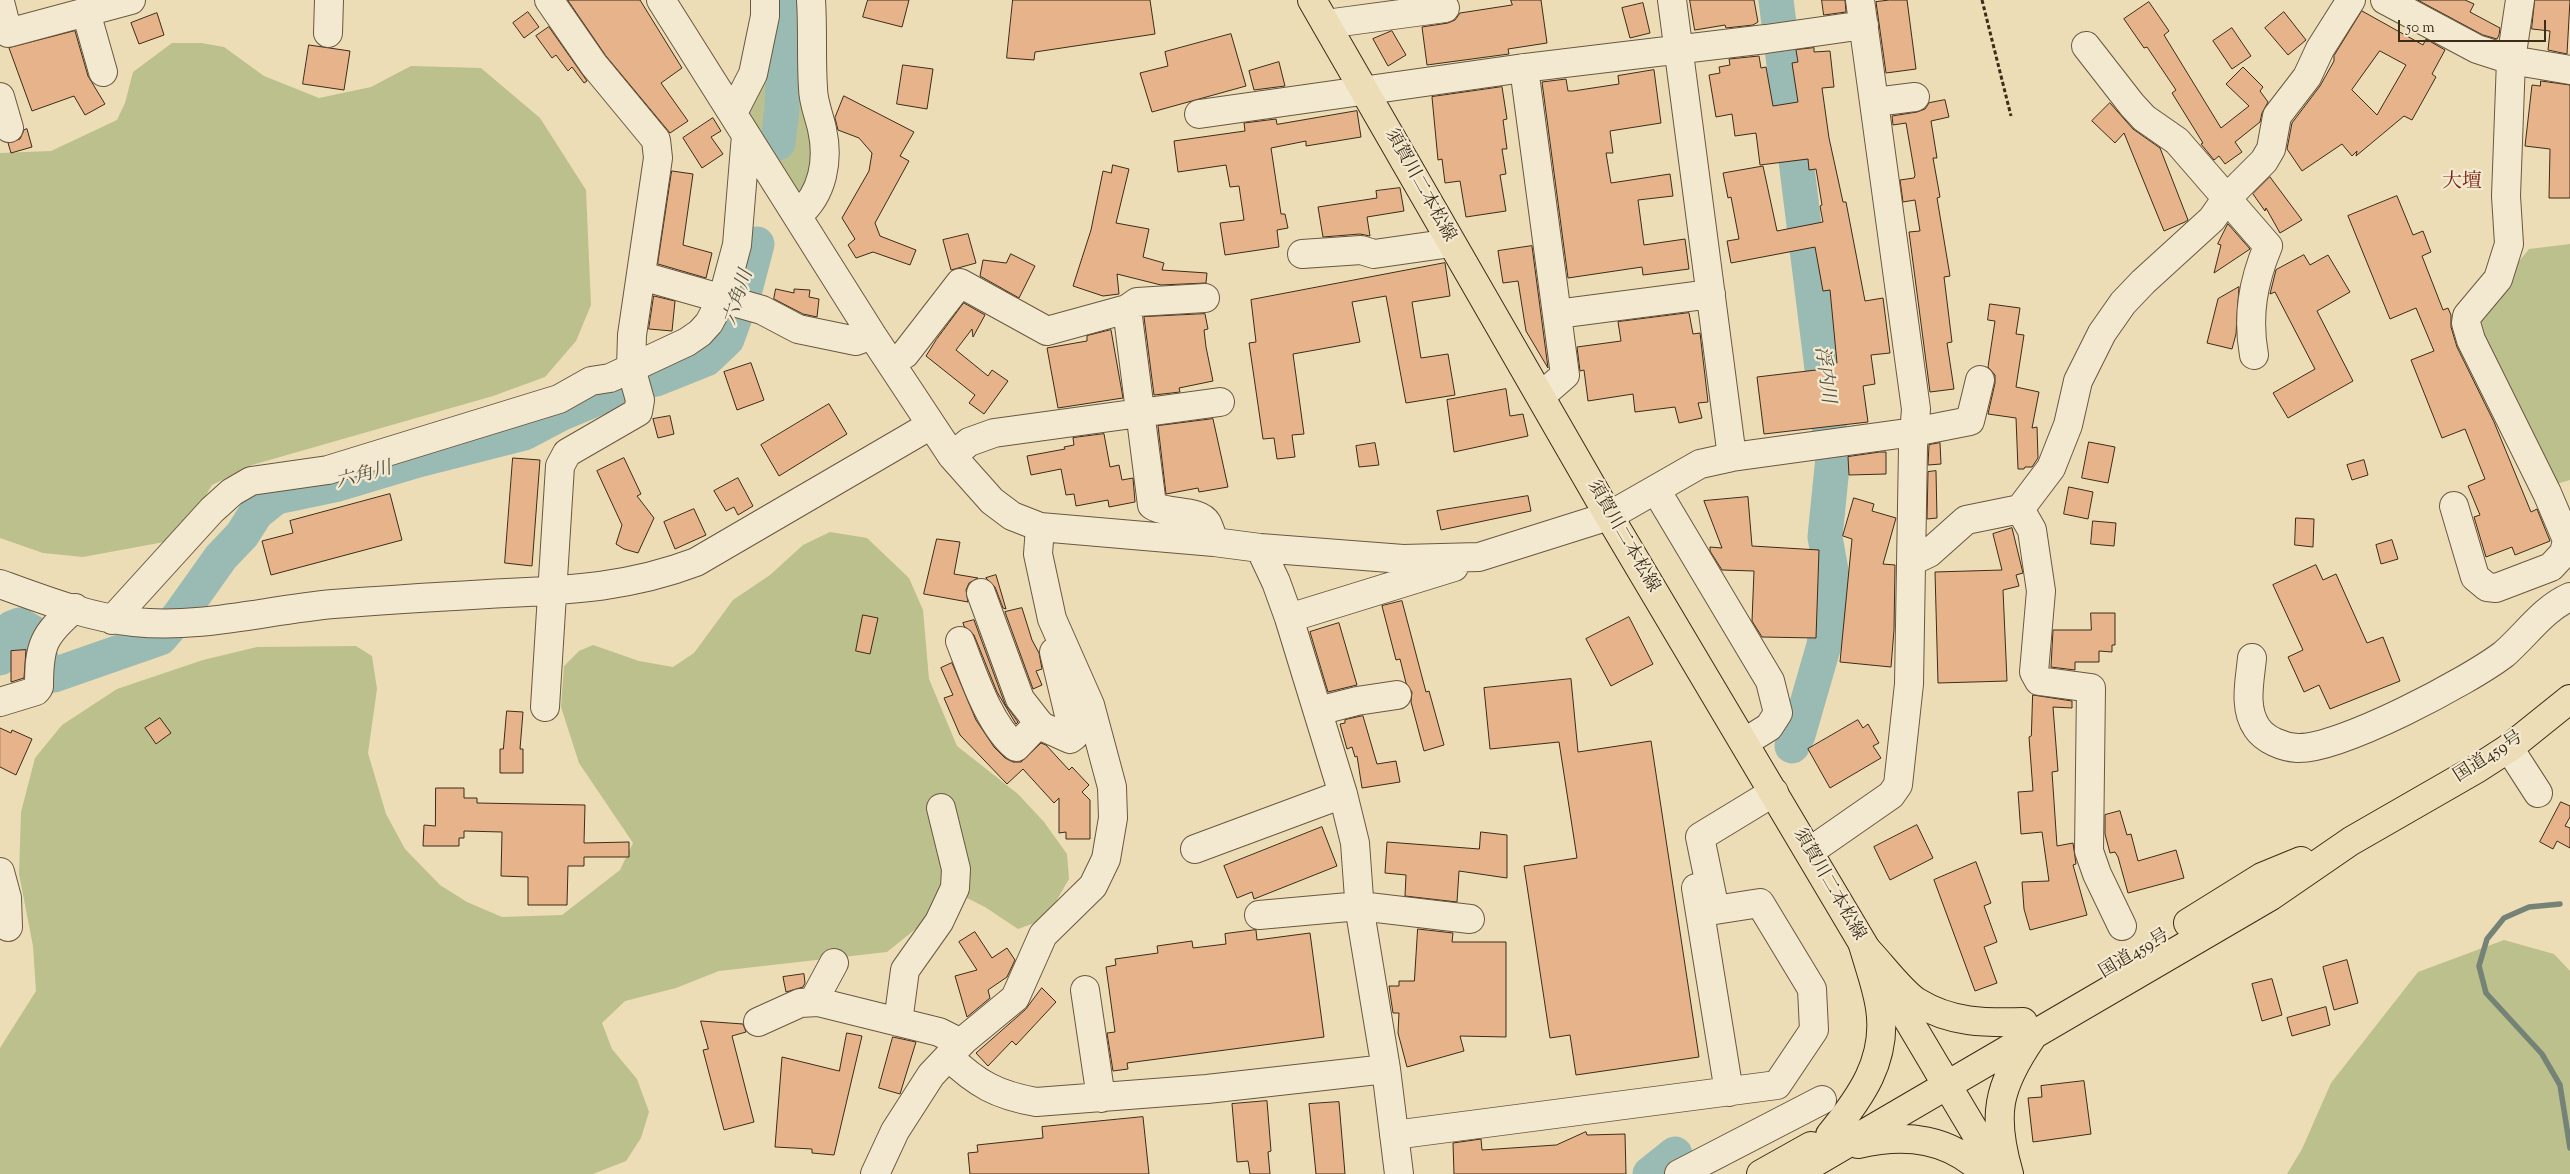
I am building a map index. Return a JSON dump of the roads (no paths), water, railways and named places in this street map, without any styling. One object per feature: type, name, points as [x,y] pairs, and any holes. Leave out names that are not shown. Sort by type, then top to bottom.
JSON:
[{"type":"main road","name":"須賀川二本松線","points":[[1312,0],[1451,243],[1542,395],[1609,516],[1745,742],[1942,1077]]},
{"type":"main road","name":"国道459号","points":[[1834,1142],[2029,1027],[2262,877],[2351,841],[2478,768],[2509,748],[2570,699]]},
{"type":"main road","points":[[1863,945],[1916,1002],[1960,1020],[2029,1027],[2003,1090],[1998,1112],[2001,1147],[2009,1174]]},
{"type":"main road","points":[[1795,1174],[1834,1142],[1870,1081],[1877,1060],[1881,1030],[1880,1008],[1863,945]]},
{"type":"main road","points":[[1942,1077],[2000,1174]]},
{"type":"main road","points":[[1761,1174],[1834,1142],[1904,1137],[1925,1140],[1944,1146],[1962,1156],[1986,1174]]},
{"type":"street","points":[[0,2],[4,34],[131,0]]},
{"type":"street","points":[[328,33],[329,0]]},
{"type":"street","points":[[545,707],[554,591],[560,466],[567,453],[638,412],[632,335],[658,158],[656,140],[594,65],[549,0]]},
{"type":"street","points":[[661,0],[798,215],[872,336],[952,456],[992,502],[1012,516],[1040,527],[1214,542],[1260,548],[1404,559],[1479,557]]},
{"type":"street","points":[[112,620],[212,510],[232,492],[251,481],[328,470],[559,399],[591,381],[610,378],[635,382],[700,333],[723,297],[737,245],[740,124],[765,16],[765,0]]},
{"type":"street","points":[[798,215],[810,206],[816,195],[823,174],[825,149],[813,88],[811,0]]},
{"type":"street","points":[[1672,0],[1732,457]]},
{"type":"street","points":[[1912,561],[1929,553],[1966,520],[2020,509],[2051,468],[2068,425],[2078,381],[2102,332],[2123,303],[2212,219],[2226,199],[2264,161],[2271,149],[2278,116],[2306,77],[2320,49],[2351,0]]},
{"type":"street","points":[[2385,0],[2477,48],[2511,60],[2570,70]]},
{"type":"street","points":[[2454,506],[2475,577],[2486,587],[2496,588],[2551,567],[2564,553],[2566,540],[2547,492],[2471,340],[2466,323],[2470,310],[2498,279],[2509,244],[2506,196],[2511,60],[2520,0]]},
{"type":"street","points":[[1326,24],[1445,8]]},
{"type":"street","points":[[86,12],[103,72]]},
{"type":"street","points":[[1198,114],[1524,68],[1794,36],[1862,13],[1916,409],[1909,684],[1898,785],[1891,795],[1809,852]]},
{"type":"street","points":[[2086,46],[2132,105],[2144,118],[2177,140],[2268,246],[2258,271],[2251,306],[2250,331],[2254,355]]},
{"type":"street","points":[[1524,68],[1566,376],[1542,395]]},
{"type":"street","points":[[0,97],[9,128]]},
{"type":"street","points":[[1875,102],[1915,97]]},
{"type":"street","points":[[1302,254],[1361,250],[1374,254],[1451,243]]},
{"type":"street","points":[[642,276],[723,297],[762,310],[798,329],[856,341],[872,336]]},
{"type":"street","points":[[891,363],[905,354],[960,284],[1047,332],[1127,309],[1137,302],[1205,298]]},
{"type":"street","points":[[1557,314],[1711,294]]},
{"type":"street","points":[[1127,309],[1152,504],[1159,509],[1199,516],[1206,522],[1214,542]]},
{"type":"street","points":[[1289,618],[1440,573],[1479,557],[1609,516],[1700,464],[1732,457],[1914,432],[1970,421],[1980,380]]},
{"type":"street","points":[[952,456],[968,442],[994,433],[1220,402]]},
{"type":"street","points":[[0,584],[112,620],[161,623],[208,622],[294,608],[400,598],[554,591],[623,584],[668,573],[696,562],[931,425]]},
{"type":"street","points":[[1656,490],[1770,681],[1778,713],[1769,727],[1745,742]]},
{"type":"street","points":[[2020,509],[2032,530],[2041,591],[2034,672],[2039,681],[2091,688],[2089,851],[2097,874],[2122,926]]},
{"type":"street","points":[[875,1174],[895,1131],[931,1075],[955,1050],[1015,998],[1043,935],[1093,886],[1106,859],[1111,838],[1112,787],[1090,705],[1052,619],[1038,554],[1040,527]]},
{"type":"street","points":[[1260,548],[1276,582],[1289,618],[1343,794],[1355,843],[1360,906],[1386,1069],[1399,1174]]},
{"type":"street","points":[[981,593],[1020,699],[1049,731],[1070,739],[1074,736],[1049,631],[1052,619]]},
{"type":"street","points":[[2252,658],[2249,710],[2258,730],[2272,741],[2282,744],[2297,748],[2313,746],[2391,718],[2478,672],[2504,654],[2544,616],[2570,597]]},
{"type":"street","points":[[0,702],[36,691],[39,687],[43,641],[54,626],[75,608]]},
{"type":"street","points":[[960,641],[976,682],[1003,737],[1016,747],[1039,722]]},
{"type":"street","points":[[1318,711],[1357,701],[1397,695]]},
{"type":"street","points":[[2509,748],[2538,793]]},
{"type":"street","points":[[1394,1135],[1777,1085],[1814,1030],[1812,989],[1760,903],[1715,910],[1700,837],[1769,784]]},
{"type":"street","points":[[1729,1092],[1686,825],[1769,784]]},
{"type":"street","points":[[1195,849],[1343,794]]},
{"type":"street","points":[[898,1022],[905,970],[939,922],[955,888],[956,869],[941,808]]},
{"type":"street","points":[[0,872],[7,898],[8,927]]},
{"type":"street","points":[[1259,915],[1360,906],[1470,919]]},
{"type":"street","points":[[813,1002],[834,963]]},
{"type":"street","points":[[1084,990],[1101,1098]]},
{"type":"street","points":[[758,1022],[800,1003],[813,1002],[939,1032],[955,1050],[976,1081],[1013,1098],[1036,1102],[1207,1089],[1386,1069]]},
{"type":"street","points":[[1679,1174],[1822,1100]]},
{"type":"waterway","name":"六角川","points":[[778,143],[782,108],[786,0]]},
{"type":"waterway","name":"浮内川","points":[[1776,0],[1833,457],[1825,537],[1832,576],[1824,645],[1798,735],[1792,746]]},
{"type":"waterway","name":"六角川","points":[[0,658],[12,628],[20,625],[32,632],[45,670],[54,675],[160,638],[179,616],[221,557],[242,535],[256,513],[276,497],[338,484],[418,460],[524,433],[562,413],[629,385],[656,379],[706,359],[727,339],[746,286],[757,244]]},
{"type":"waterway","points":[[2560,904],[2529,907],[2504,918],[2487,939],[2479,966],[2486,993],[2542,1054],[2560,1085],[2570,1148]]},
{"type":"waterway","name":"浮内川","points":[[1650,1174],[1675,1154]]},
{"type":"district","name":"大壇","points":[[2462,184]]}]
